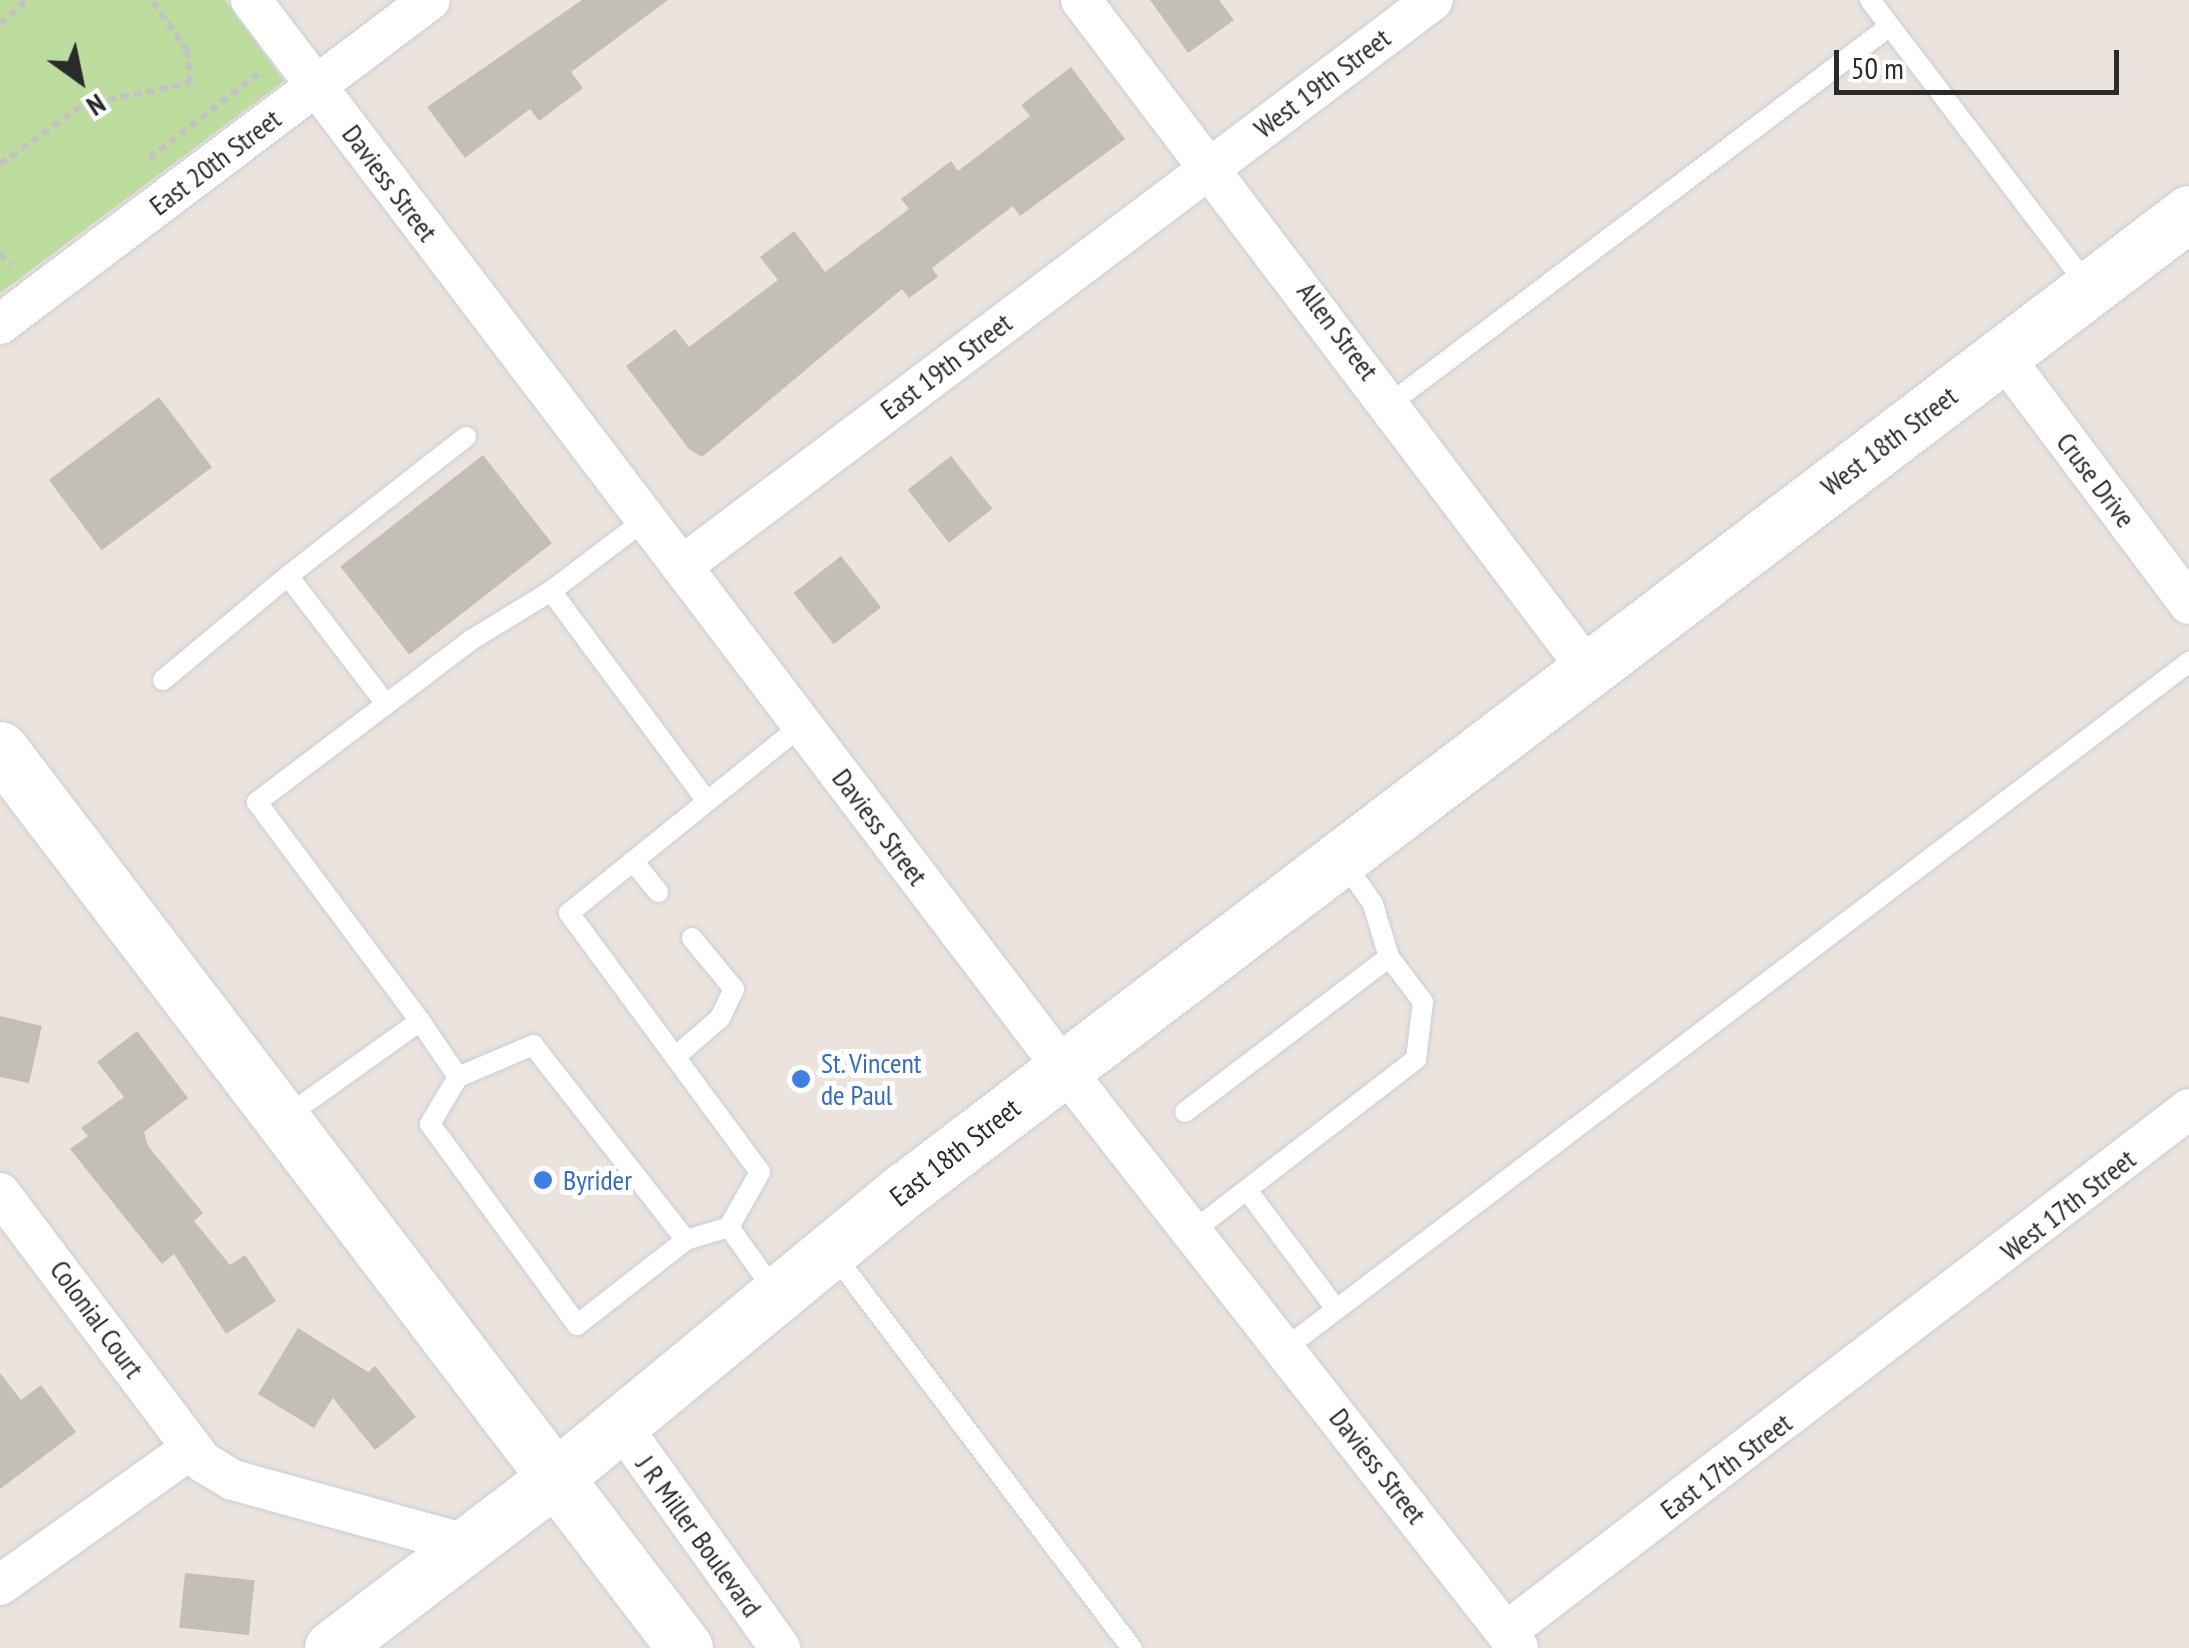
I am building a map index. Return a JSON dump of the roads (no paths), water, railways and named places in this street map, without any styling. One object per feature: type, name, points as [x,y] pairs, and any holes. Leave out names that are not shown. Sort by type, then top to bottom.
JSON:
[{"type":"street","name":"Daviess Street","points":[[251,0],[1064,1069],[1287,1347],[1512,1640]]},
{"type":"street","name":"East 20th Street","points":[[0,324],[430,0]]},
{"type":"street","name":"Allen Street","points":[[1082,0],[1588,668]]},
{"type":"street","name":"West 19th Street","points":[[1210,166],[1433,0]]},
{"type":"street","name":"East 19th Street","points":[[682,566],[1210,166]]},
{"type":"street","name":"West 18th Street","points":[[1588,668],[2189,213]]},
{"type":"street","name":"Cruse Drive","points":[[2002,356],[2189,604]]},
{"type":"street","name":"East 18th Street","points":[[332,1648],[555,1478],[831,1250],[1342,861],[1588,668]]},
{"type":"street","points":[[0,749],[685,1648]]},
{"type":"street","name":"West 17th Street","points":[[1946,1301],[2189,1108]]},
{"type":"street","name":"Colonial Court","points":[[0,1193],[190,1448],[233,1480],[466,1544]]},
{"type":"street","name":"East 17th Street","points":[[1512,1640],[1946,1301]]},
{"type":"street","name":"J R Miller Boulevard","points":[[619,1424],[780,1648]]},
{"type":"street","points":[[0,1585],[190,1448]]},
{"type":"lane","points":[[1870,0],[2090,288]]},
{"type":"lane","points":[[1391,403],[1890,26]]},
{"type":"lane","points":[[163,680],[466,437]]},
{"type":"lane","points":[[458,1077],[257,802],[386,704],[646,520]]},
{"type":"lane","points":[[288,576],[386,704]]},
{"type":"lane","points":[[550,591],[707,801]]},
{"type":"lane","points":[[1287,1347],[2189,662]]},
{"type":"lane","points":[[686,1240],[533,1044],[458,1077],[430,1124],[578,1324],[686,1240],[729,1227],[760,1172],[569,914],[802,725]]},
{"type":"lane","points":[[634,861],[658,892]]},
{"type":"lane","points":[[1194,1230],[1416,1059],[1424,1002],[1389,956],[1372,904],[1342,861]]},
{"type":"lane","points":[[676,1057],[720,1018],[734,990],[692,938]]},
{"type":"lane","points":[[1185,1112],[1389,956]]},
{"type":"lane","points":[[282,1119],[420,1021]]},
{"type":"lane","points":[[1247,1190],[1336,1309]]},
{"type":"lane","points":[[729,1227],[777,1294]]},
{"type":"lane","points":[[831,1250],[1132,1648]]},
{"type":"place","name":"St. Vincent de Paul","points":[[801,1079]]},
{"type":"place","name":"Byrider","points":[[543,1180]]}]
